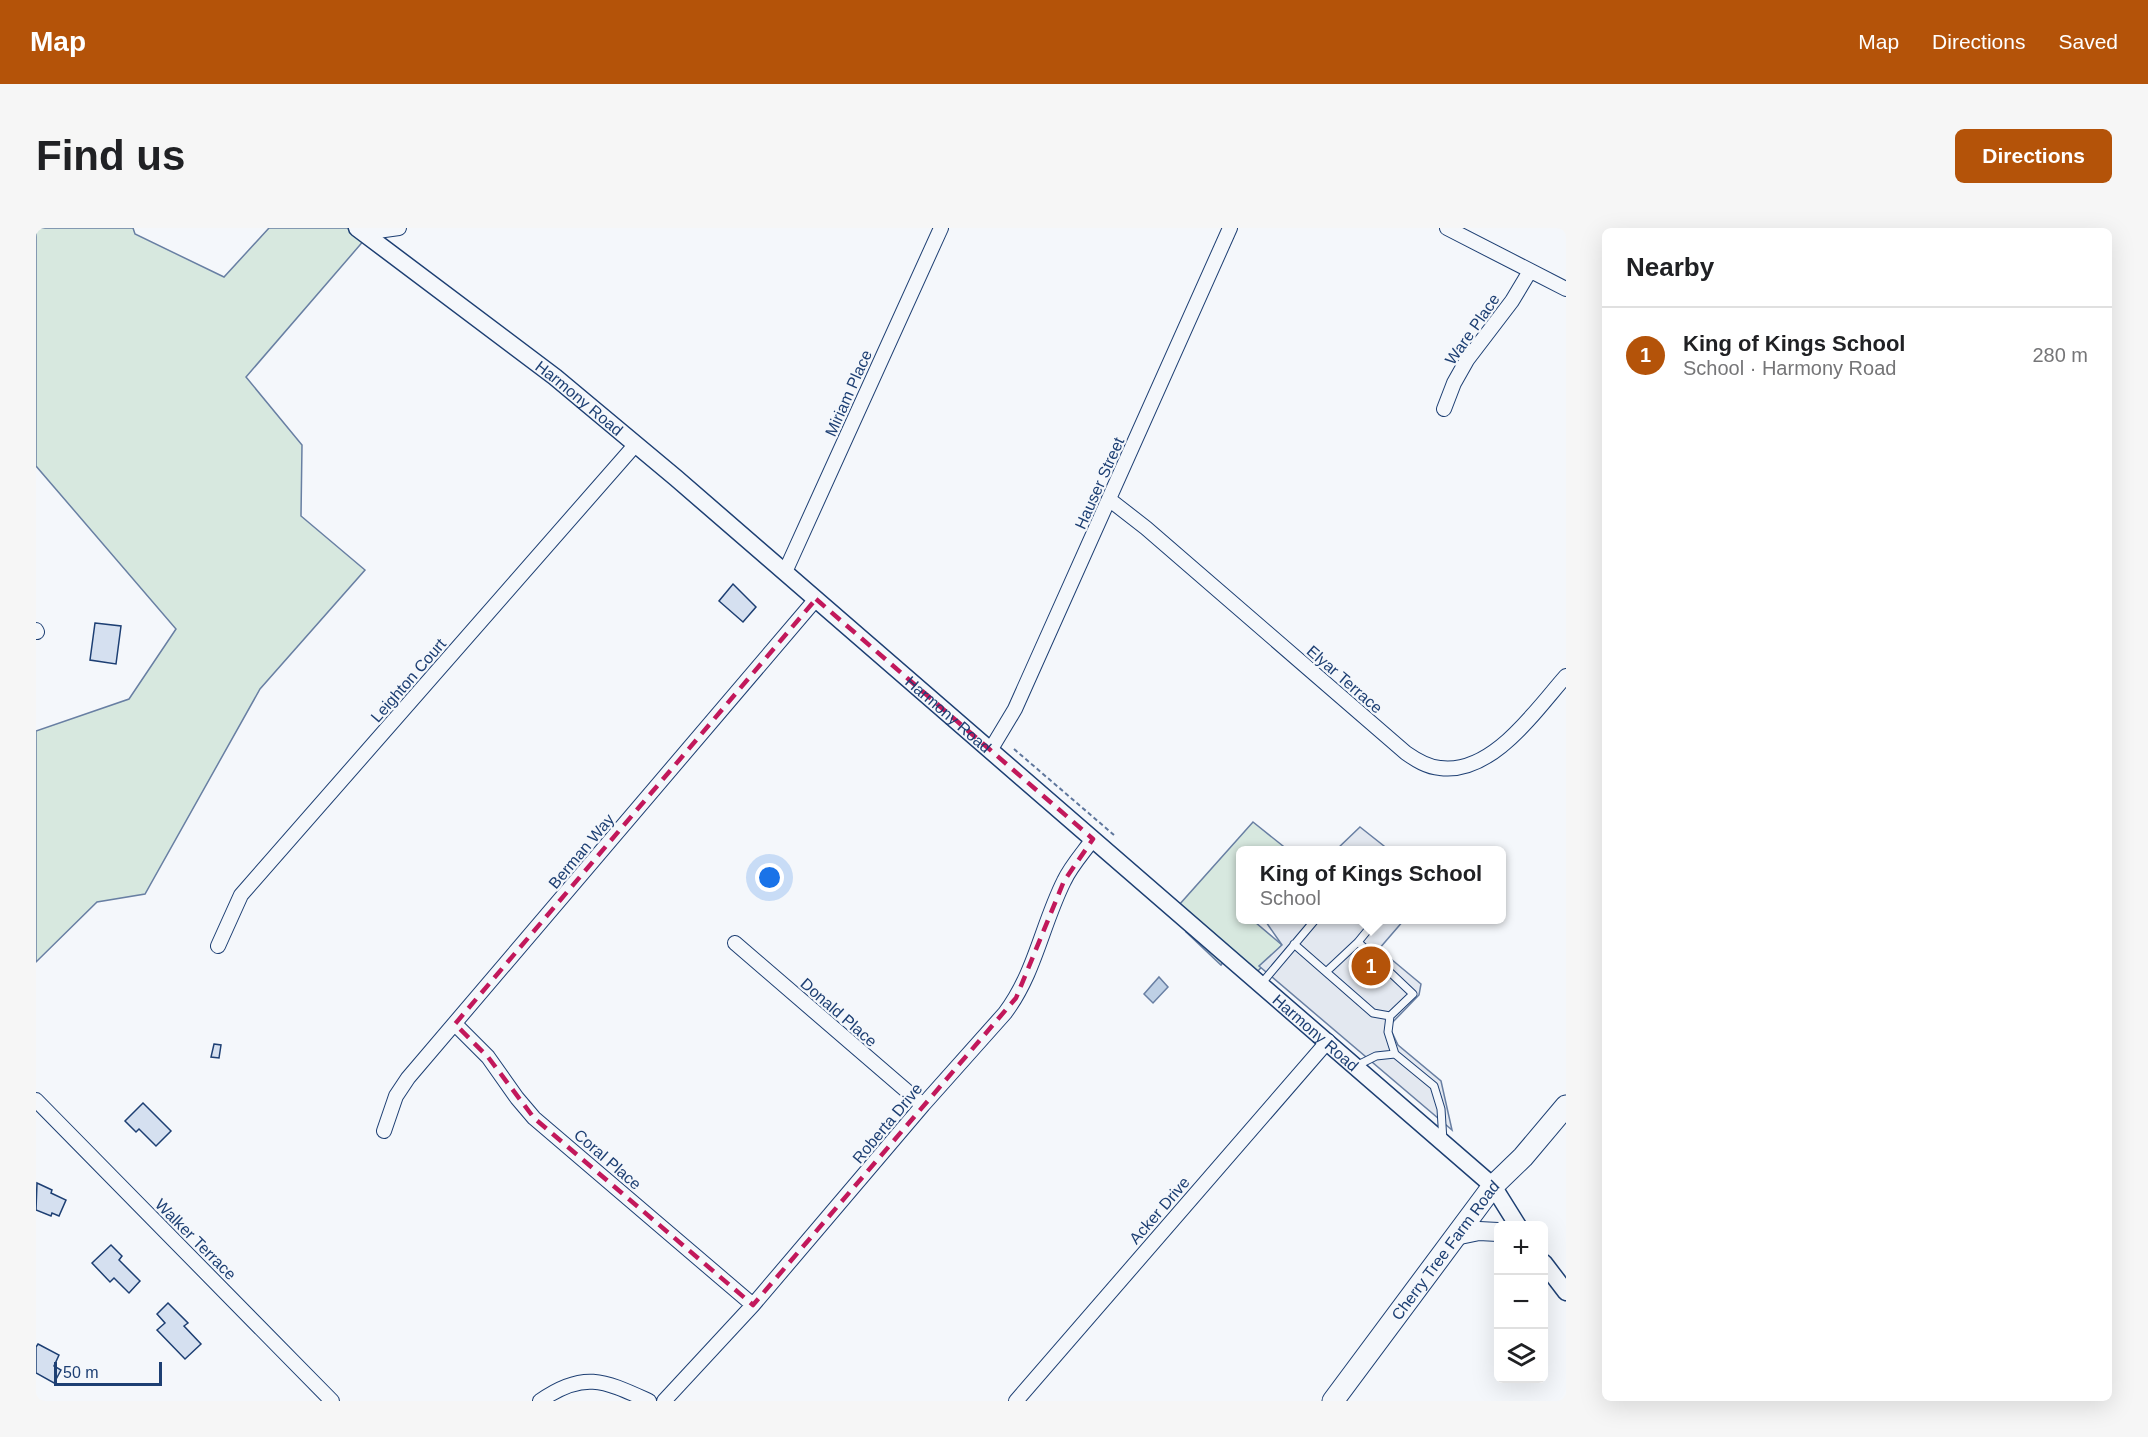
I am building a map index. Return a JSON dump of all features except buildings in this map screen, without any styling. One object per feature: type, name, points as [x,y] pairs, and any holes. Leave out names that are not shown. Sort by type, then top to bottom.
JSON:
[{"type":"main road","name":"Cherry Tree Farm Road","points":[[1333,1401],[1493,1186],[1523,1157],[1566,1106]]},
{"type":"main road","points":[[1455,1236],[1479,1231],[1494,1232]]},
{"type":"street","points":[[360,230],[399,228]]},
{"type":"street","name":"Miriam Place","points":[[785,572],[941,228]]},
{"type":"street","name":"Hauser Street","points":[[991,749],[1015,709],[1230,228]]},
{"type":"street","points":[[1447,228],[1566,289]]},
{"type":"street","name":"Harmony Road","points":[[360,230],[555,377],[636,444],[1493,1186],[1515,1221]]},
{"type":"street","name":"Ware Place","points":[[1444,409],[1454,383],[1467,360],[1512,301],[1530,271]]},
{"type":"street","name":"Leighton Court","points":[[218,946],[241,895],[636,444]]},
{"type":"street","name":"Elyar Terrace","points":[[1110,500],[1146,528],[1406,753],[1422,763],[1437,768],[1452,769],[1465,767],[1485,758],[1516,733],[1566,676]]},
{"type":"street","name":"Berman Way","points":[[384,1131],[401,1087],[816,599]]},
{"type":"street","name":"Roberta Drive","points":[[664,1401],[753,1305],[1016,998],[1030,971],[1064,881],[1093,839]]},
{"type":"street","name":"Donald Place","points":[[735,943],[922,1105]]},
{"type":"street","name":"Coral Place","points":[[455,1024],[488,1057],[534,1118],[753,1305]]},
{"type":"street","name":"Acker Drive","points":[[1016,1401],[1328,1041]]},
{"type":"street","name":"Walker Terrace","points":[[38,1106],[332,1401]]},
{"type":"street","points":[[1548,1268],[1566,1292]]},
{"type":"street","points":[[540,1401],[554,1391],[573,1384],[593,1381],[608,1383],[650,1401]]},
{"type":"lane","points":[[1260,984],[1312,924]]},
{"type":"lane","points":[[1326,972],[1358,942],[1373,924]]},
{"type":"lane","points":[[1358,942],[1413,994],[1390,1016],[1388,1032],[1395,1054],[1434,1086],[1441,1108],[1444,1143]]},
{"type":"lane","points":[[1294,944],[1373,1013],[1390,1016]]},
{"type":"lane","points":[[1356,1066],[1376,1056],[1395,1054]]},
{"type":"path","points":[[1014,749],[1114,835]]},
{"type":"highlighted area","points":[[816,599],[1093,839],[1064,881],[1016,998],[753,1305],[534,1118],[488,1057],[455,1024]]},
{"type":"shaded area","points":[[36,228],[133,228],[135,234],[224,277],[269,228],[352,228],[366,238],[246,377],[302,445],[301,516],[365,570],[260,689],[145,894],[97,902],[36,962],[36,731],[129,699],[176,629],[36,466]]},
{"type":"shaded area","points":[[1253,822],[1283,846],[1236,846],[1236,924],[1257,924],[1282,945],[1257,972],[1232,950],[1221,965],[1186,932],[1196,919],[1179,905]]},
{"type":"shaded area","points":[[1360,827],[1384,846],[1340,846]]},
{"type":"shaded area","points":[[1267,924],[1401,924],[1379,949],[1421,984],[1419,995],[1389,1026],[1398,1045],[1441,1081],[1452,1130],[1259,966],[1282,945]]},
{"type":"water","points":[[1159,977],[1168,987],[1153,1003],[1144,994]]},
{"type":"place","name":"King of Kings School","points":[[1371,966]]}]
